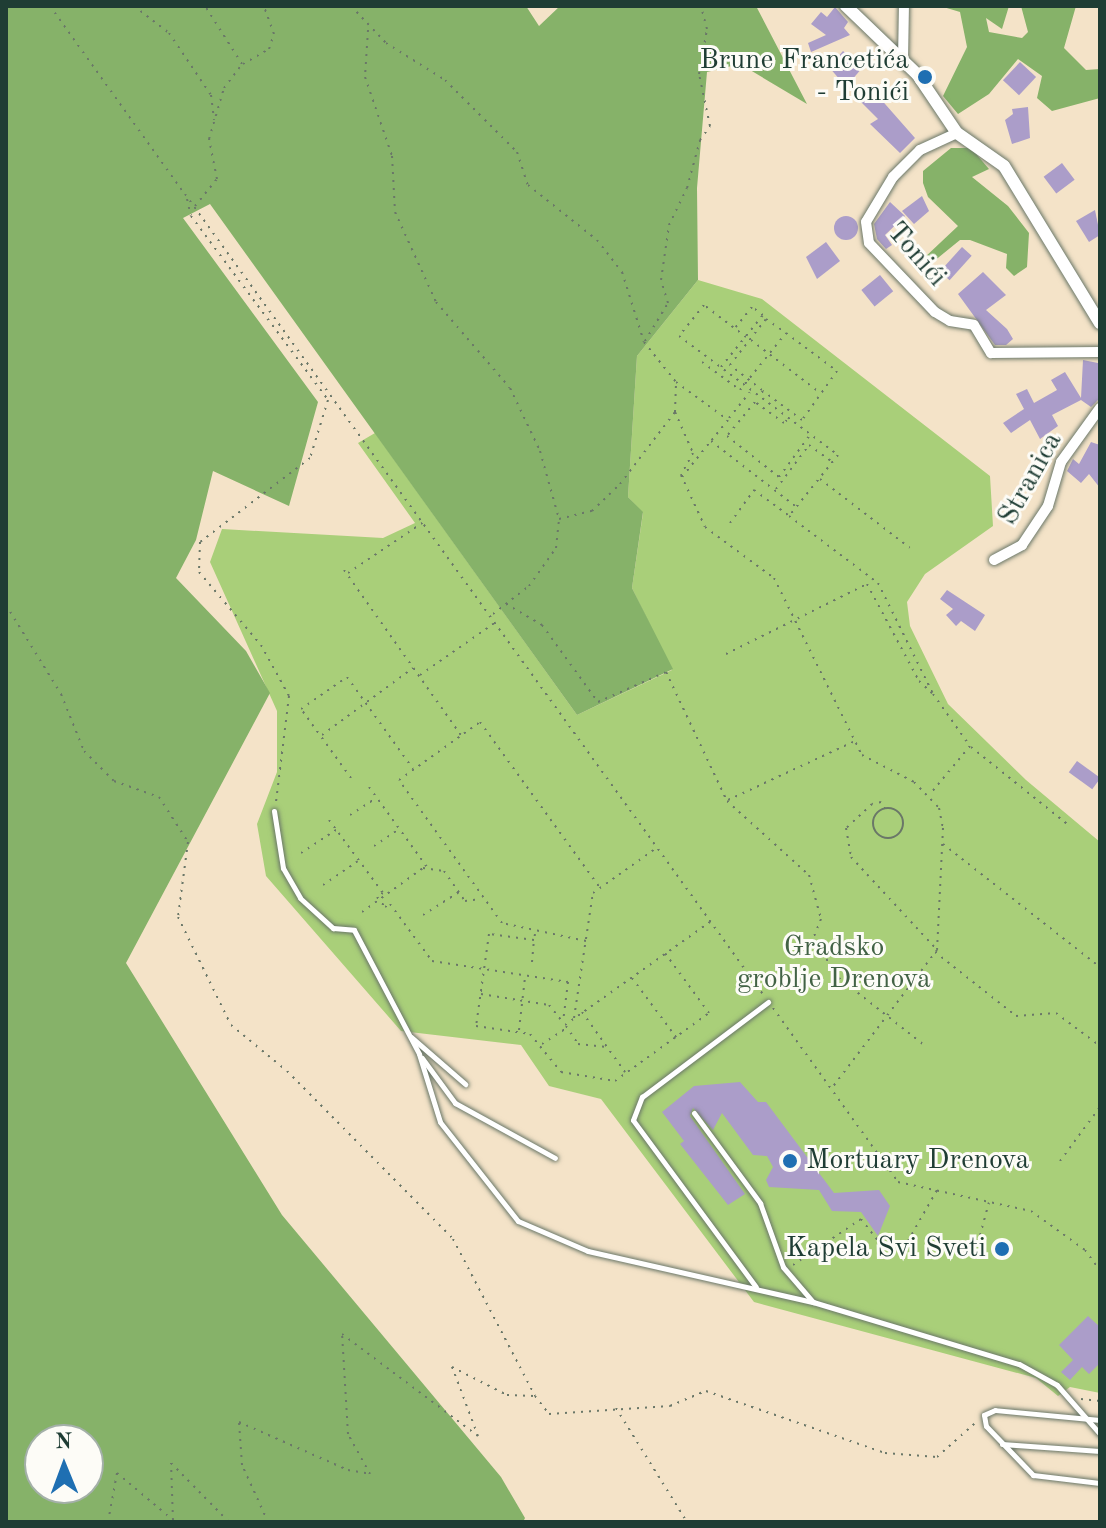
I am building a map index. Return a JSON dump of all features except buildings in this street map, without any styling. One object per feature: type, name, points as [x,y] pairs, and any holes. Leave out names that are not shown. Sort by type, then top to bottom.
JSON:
[{"type":"street","points":[[846,6],[903,61],[957,133],[1004,166],[1022,189],[1100,323]]},
{"type":"street","points":[[903,61],[904,6]]},
{"type":"street","name":"Tonići","points":[[957,133],[920,150],[893,177],[866,222],[866,237],[935,312],[950,321],[974,325],[991,353],[1100,352]]},
{"type":"street","name":"Stranica","points":[[994,560],[1022,545],[1048,506],[1061,462],[1100,408]]},
{"type":"lane","points":[[274,811],[283,868],[300,898],[333,928],[354,930],[419,1054],[455,1103],[555,1158]]},
{"type":"lane","points":[[756,1287],[633,1120],[642,1097],[768,1002]]},
{"type":"lane","points":[[409,1036],[465,1084]]},
{"type":"lane","points":[[419,1054],[449,1137],[467,1151],[504,1207],[531,1231],[588,1251],[813,1302],[1019,1364],[1071,1398],[1100,1434]]},
{"type":"lane","points":[[694,1113],[760,1203],[786,1270],[813,1302]]},
{"type":"lane","points":[[1100,1420],[995,1410],[984,1415],[986,1426],[1033,1475],[1100,1483]]},
{"type":"lane","points":[[1001,1444],[1100,1451]]},
{"type":"path","points":[[50,6],[425,521],[656,848],[898,1182],[1031,1211],[1085,1250],[1100,1271]]},
{"type":"path","points":[[134,6],[169,33],[211,95],[214,121]]},
{"type":"path","points":[[205,6],[242,64]]},
{"type":"path","points":[[194,206],[217,179],[209,139],[224,88],[242,64],[269,49],[274,34],[264,6]]},
{"type":"path","points":[[351,6],[369,28],[445,80],[517,152],[528,185],[597,240],[622,272],[644,342],[676,382],[728,420]]},
{"type":"path","points":[[644,342],[668,303],[661,280],[669,225],[687,188],[700,140],[710,126],[699,74],[707,29],[701,6]]},
{"type":"path","points":[[369,28],[365,77],[392,156],[395,212],[436,302],[510,388],[540,451],[559,519],[556,548],[529,586],[492,615]]},
{"type":"path","points":[[185,194],[191,216],[328,400],[310,458],[200,542],[199,572],[261,645],[289,696],[274,811]]},
{"type":"path","points":[[746,337],[704,305],[679,336],[838,455],[789,516]]},
{"type":"path","points":[[721,368],[763,315],[752,307],[735,328]]},
{"type":"path","points":[[766,319],[837,371],[802,420],[730,365],[750,339],[766,319]]},
{"type":"path","points":[[702,362],[740,390],[786,333]]},
{"type":"path","points":[[750,339],[821,393]]},
{"type":"path","points":[[676,382],[675,412],[693,453],[682,477],[705,527],[774,578],[862,755],[930,794],[939,808],[942,843],[936,951],[832,1088]]},
{"type":"path","points":[[682,477],[751,391]]},
{"type":"path","points":[[759,397],[763,391]]},
{"type":"path","points":[[788,419],[784,423],[755,402],[727,436],[779,477],[810,435]]},
{"type":"path","points":[[559,519],[592,511],[675,412]]},
{"type":"path","points":[[711,441],[796,507]]},
{"type":"path","points":[[775,490],[809,445],[832,462]]},
{"type":"path","points":[[819,478],[910,548]]},
{"type":"path","points":[[730,523],[754,490],[878,583],[933,694],[970,746],[1067,824]]},
{"type":"path","points":[[425,521],[346,572],[461,736]]},
{"type":"path","points":[[726,654],[793,617],[867,584],[919,681],[933,694]]},
{"type":"path","points":[[506,604],[542,625],[598,702],[666,672],[727,801],[809,875],[821,919],[813,939],[839,978],[923,1044]]},
{"type":"path","points":[[6,605],[61,694],[84,751],[114,781],[159,797],[188,842],[178,917],[231,1025],[287,1071],[453,1239],[535,1396],[549,1414],[670,1406],[706,1391],[885,1453],[937,1457],[984,1415]]},
{"type":"path","points":[[419,676],[496,622]]},
{"type":"path","points":[[321,735],[413,668]]},
{"type":"path","points":[[351,778],[301,709],[347,677],[414,770]]},
{"type":"path","points":[[586,941],[507,927],[482,899],[399,780],[480,722],[600,888]]},
{"type":"path","points":[[727,801],[855,741]]},
{"type":"path","points":[[930,794],[970,746]]},
{"type":"path","points":[[369,787],[428,869]]},
{"type":"path","points":[[350,815],[376,798]]},
{"type":"path","points":[[885,809],[874,818],[874,829],[891,838],[902,830],[903,821],[899,813],[885,809],[881,802],[872,804],[846,828],[851,857],[936,951],[1016,1016],[1056,1013],[1100,1046]]},
{"type":"path","points":[[329,820],[383,893],[379,900]]},
{"type":"path","points":[[374,846],[399,829]]},
{"type":"path","points":[[301,853],[336,830]]},
{"type":"path","points":[[942,843],[1100,967]]},
{"type":"path","points":[[574,1018],[593,893],[656,848]]},
{"type":"path","points":[[323,885],[359,860]]},
{"type":"path","points":[[362,912],[428,869],[444,871],[472,904],[482,899]]},
{"type":"path","points":[[423,915],[459,892]]},
{"type":"path","points":[[379,900],[385,907],[390,904],[432,961],[568,982],[565,1025]]},
{"type":"path","points":[[541,1045],[582,1012],[710,922]]},
{"type":"path","points":[[532,962],[535,933]]},
{"type":"path","points":[[534,940],[489,934],[476,1026],[519,1032],[541,1045],[561,1072],[615,1081],[709,1013],[665,953]]},
{"type":"path","points":[[519,1032],[526,976]]},
{"type":"path","points":[[631,977],[676,1037]]},
{"type":"path","points":[[480,994],[549,1005],[578,1044],[607,1047]]},
{"type":"path","points":[[582,1012],[626,1073]]},
{"type":"path","points":[[1060,1161],[1100,1107]]},
{"type":"path","points":[[786,1270],[861,1219],[883,1247],[908,1241],[937,1190]]},
{"type":"path","points":[[978,1243],[989,1202]]},
{"type":"path","points":[[268,1522],[242,1465],[239,1422],[348,1470],[370,1474],[348,1434],[342,1334],[478,1436],[452,1367],[507,1395],[535,1396]]},
{"type":"path","points":[[1071,1398],[1100,1401]]},
{"type":"path","points":[[616,1408],[687,1522]]},
{"type":"path","points":[[108,1522],[117,1473],[173,1520],[171,1463],[229,1522]]},
{"type":"green space","points":[[6,6],[526,6],[539,26],[560,6],[756,6],[807,104],[740,64],[707,72],[697,188],[698,280],[637,356],[628,497],[643,512],[632,588],[673,669],[577,715],[210,204],[183,218],[318,402],[289,506],[213,471],[196,540],[176,578],[246,651],[270,693],[126,963],[282,1215],[501,1477],[525,1518],[523,1522],[6,1522]]},
{"type":"green space","points":[[940,6],[1009,6],[1002,29],[986,18],[989,32],[1022,38],[1028,32],[1021,6],[1076,6],[1064,48],[1086,70],[1100,69],[1100,98],[1052,111],[1037,98],[1042,76],[1018,59],[989,94],[958,114],[943,96],[967,47],[960,12]]},
{"type":"green space","points":[[951,148],[971,148],[989,169],[972,177],[1008,206],[1029,233],[1027,267],[1014,276],[1006,268],[1007,254],[970,240],[960,240],[928,266],[923,259],[958,226],[928,197],[923,183],[923,171]]},
{"type":"green space","name":"Gradsko groblje Drenova","points":[[698,280],[762,299],[990,476],[993,526],[925,574],[907,602],[910,626],[948,704],[1026,780],[1100,842],[1100,1393],[1070,1387],[1058,1396],[1036,1378],[754,1302],[601,1099],[549,1086],[521,1045],[401,1031],[266,876],[257,824],[277,772],[277,711],[210,562],[222,529],[383,538],[415,523],[358,443],[375,433],[577,715],[672,670],[632,588],[643,513],[628,497],[637,356]]},
{"type":"place","name":"Brune Francetića - Tonići","points":[[925,77]]},
{"type":"place","name":"Mortuary Drenova","points":[[790,1161]]},
{"type":"place","name":"Kapela Svi Sveti","points":[[1002,1249]]}]
